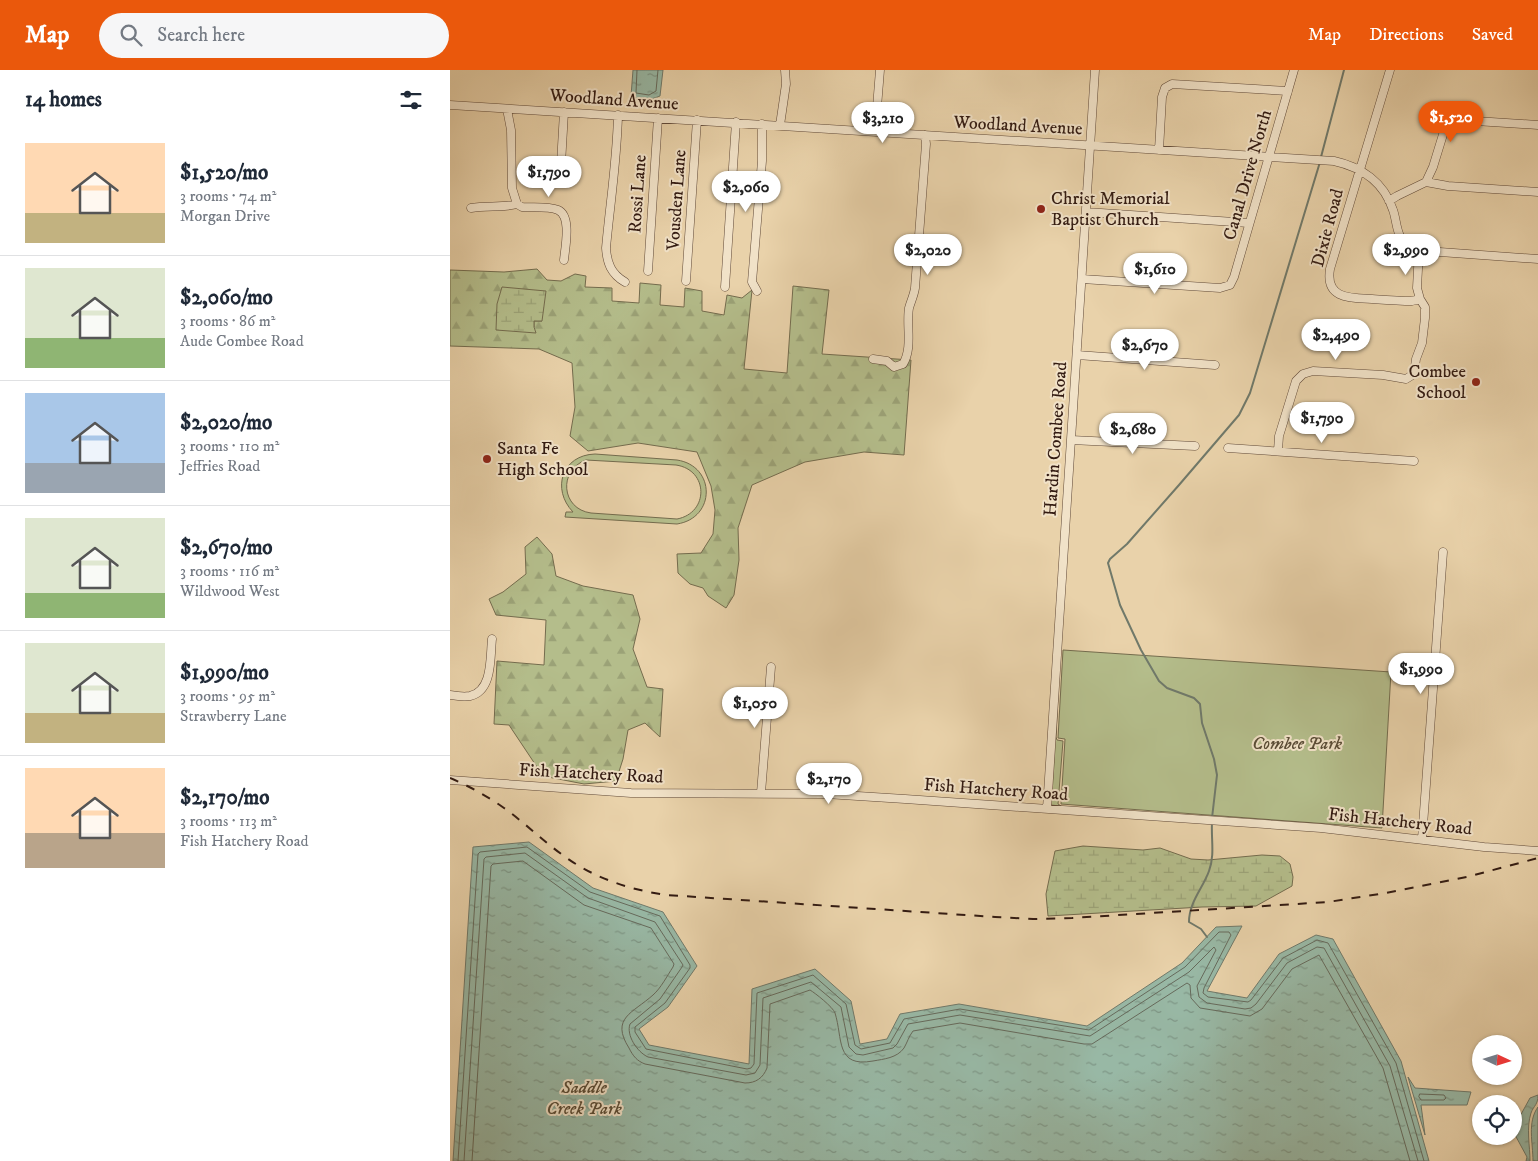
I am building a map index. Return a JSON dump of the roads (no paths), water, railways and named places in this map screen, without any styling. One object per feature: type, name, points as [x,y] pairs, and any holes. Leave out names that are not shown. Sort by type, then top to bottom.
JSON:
[{"type":"street","points":[[780,125],[786,84],[785,70]]},
{"type":"street","points":[[875,132],[880,70]]},
{"type":"street","name":"Hardin Combee Road","points":[[1047,809],[1095,70]]},
{"type":"street","name":"Canal Drive North","points":[[1082,279],[1220,288],[1232,282],[1294,70]]},
{"type":"street","name":"Dixie Road","points":[[1390,70],[1330,269],[1329,280],[1331,286],[1338,294],[1348,298],[1412,301],[1420,299]]},
{"type":"street","points":[[1159,150],[1162,97],[1165,88],[1172,84],[1288,91]]},
{"type":"street","name":"Woodland Avenue","points":[[450,105],[736,122],[1343,163],[1360,169],[1380,186],[1390,201],[1400,236],[1408,244],[1419,250]]},
{"type":"street","points":[[507,109],[512,150],[512,188],[517,204],[522,207],[558,210],[563,214],[566,224],[564,260]]},
{"type":"street","points":[[560,181],[564,112]]},
{"type":"street","points":[[618,115],[617,146],[606,248],[607,261],[612,272],[625,282]]},
{"type":"street","name":"Rossi Lane","points":[[648,271],[658,118]]},
{"type":"street","name":"Vousden Lane","points":[[686,281],[696,120]]},
{"type":"street","points":[[1426,182],[1433,167],[1442,133],[1449,124],[1460,120],[1538,125]]},
{"type":"street","points":[[725,287],[736,122]]},
{"type":"street","points":[[757,291],[752,282],[762,161],[762,124]]},
{"type":"street","points":[[873,359],[887,361],[894,367],[903,364],[905,360],[909,333],[909,307],[916,288],[926,144],[925,135]]},
{"type":"street","points":[[1390,201],[1426,182],[1448,186],[1538,192]]},
{"type":"street","points":[[471,208],[484,205],[510,206],[517,204]]},
{"type":"street","points":[[1086,212],[1249,223]]},
{"type":"street","points":[[1278,451],[1279,436],[1296,381],[1303,374],[1312,371],[1383,375],[1406,380],[1414,374],[1416,359],[1422,343],[1425,318],[1425,307],[1420,299],[1417,288],[1419,250],[1538,259]]},
{"type":"street","points":[[1077,355],[1215,365]]},
{"type":"street","points":[[1072,440],[1195,446]]},
{"type":"street","points":[[1228,448],[1414,461]]},
{"type":"street","points":[[1422,839],[1443,552]]},
{"type":"street","points":[[450,695],[470,696],[484,688],[487,679],[492,639]]},
{"type":"street","points":[[761,793],[770,667]]},
{"type":"street","name":"Fish Hatchery Road","points":[[450,780],[631,793],[826,794],[1321,828],[1484,847],[1538,851]]},
{"type":"water","points":[[633,70],[663,70],[660,96],[646,100],[631,96]]},
{"type":"water","points":[[529,842],[593,888],[663,912],[697,966],[668,1007],[639,1029],[649,1045],[749,1064],[752,989],[815,969],[851,1001],[860,1044],[887,1039],[900,1014],[959,1004],[1087,1026],[1182,963],[1216,927],[1242,926],[1207,991],[1247,998],[1279,954],[1316,935],[1333,939],[1401,1061],[1429,1161],[453,1161],[473,847]]},
{"type":"water","points":[[1408,1077],[1415,1088],[1471,1092],[1467,1105],[1421,1105],[1425,1135]]},
{"type":"water","points":[[1538,1095],[1532,1110],[1528,1131],[1530,1161],[1526,1161],[1527,1157],[1520,1145],[1522,1112],[1530,1098]]},
{"type":"water","points":[[1538,1107],[1538,1161],[1533,1161],[1531,1133],[1533,1119]]},
{"type":"waterway","points":[[1321,157],[1344,70]]},
{"type":"waterway","points":[[1212,818],[1217,775],[1214,759],[1202,723],[1200,704],[1194,698],[1167,688],[1159,681],[1141,650],[1120,605],[1108,563],[1127,544],[1239,415],[1250,393],[1320,162]]},
{"type":"waterway","points":[[1207,937],[1201,929],[1189,922],[1191,908],[1211,865],[1212,823]]},
{"type":"railway","points":[[450,778],[478,791],[498,804],[556,850],[588,871],[626,886],[667,895],[995,917],[1033,919],[1072,918],[1328,902],[1467,877],[1538,858]]},
{"type":"place","name":"Christ Memorial Baptist Church","points":[[1041,209]]},
{"type":"place","name":"Combee School","points":[[1476,382]]},
{"type":"place","name":"Santa Fe High School","points":[[487,459]]},
{"type":"park label","name":"Combee Park","points":[[1297,744]]},
{"type":"park label","name":"Saddle Creek Park","points":[[584,1098]]}]
